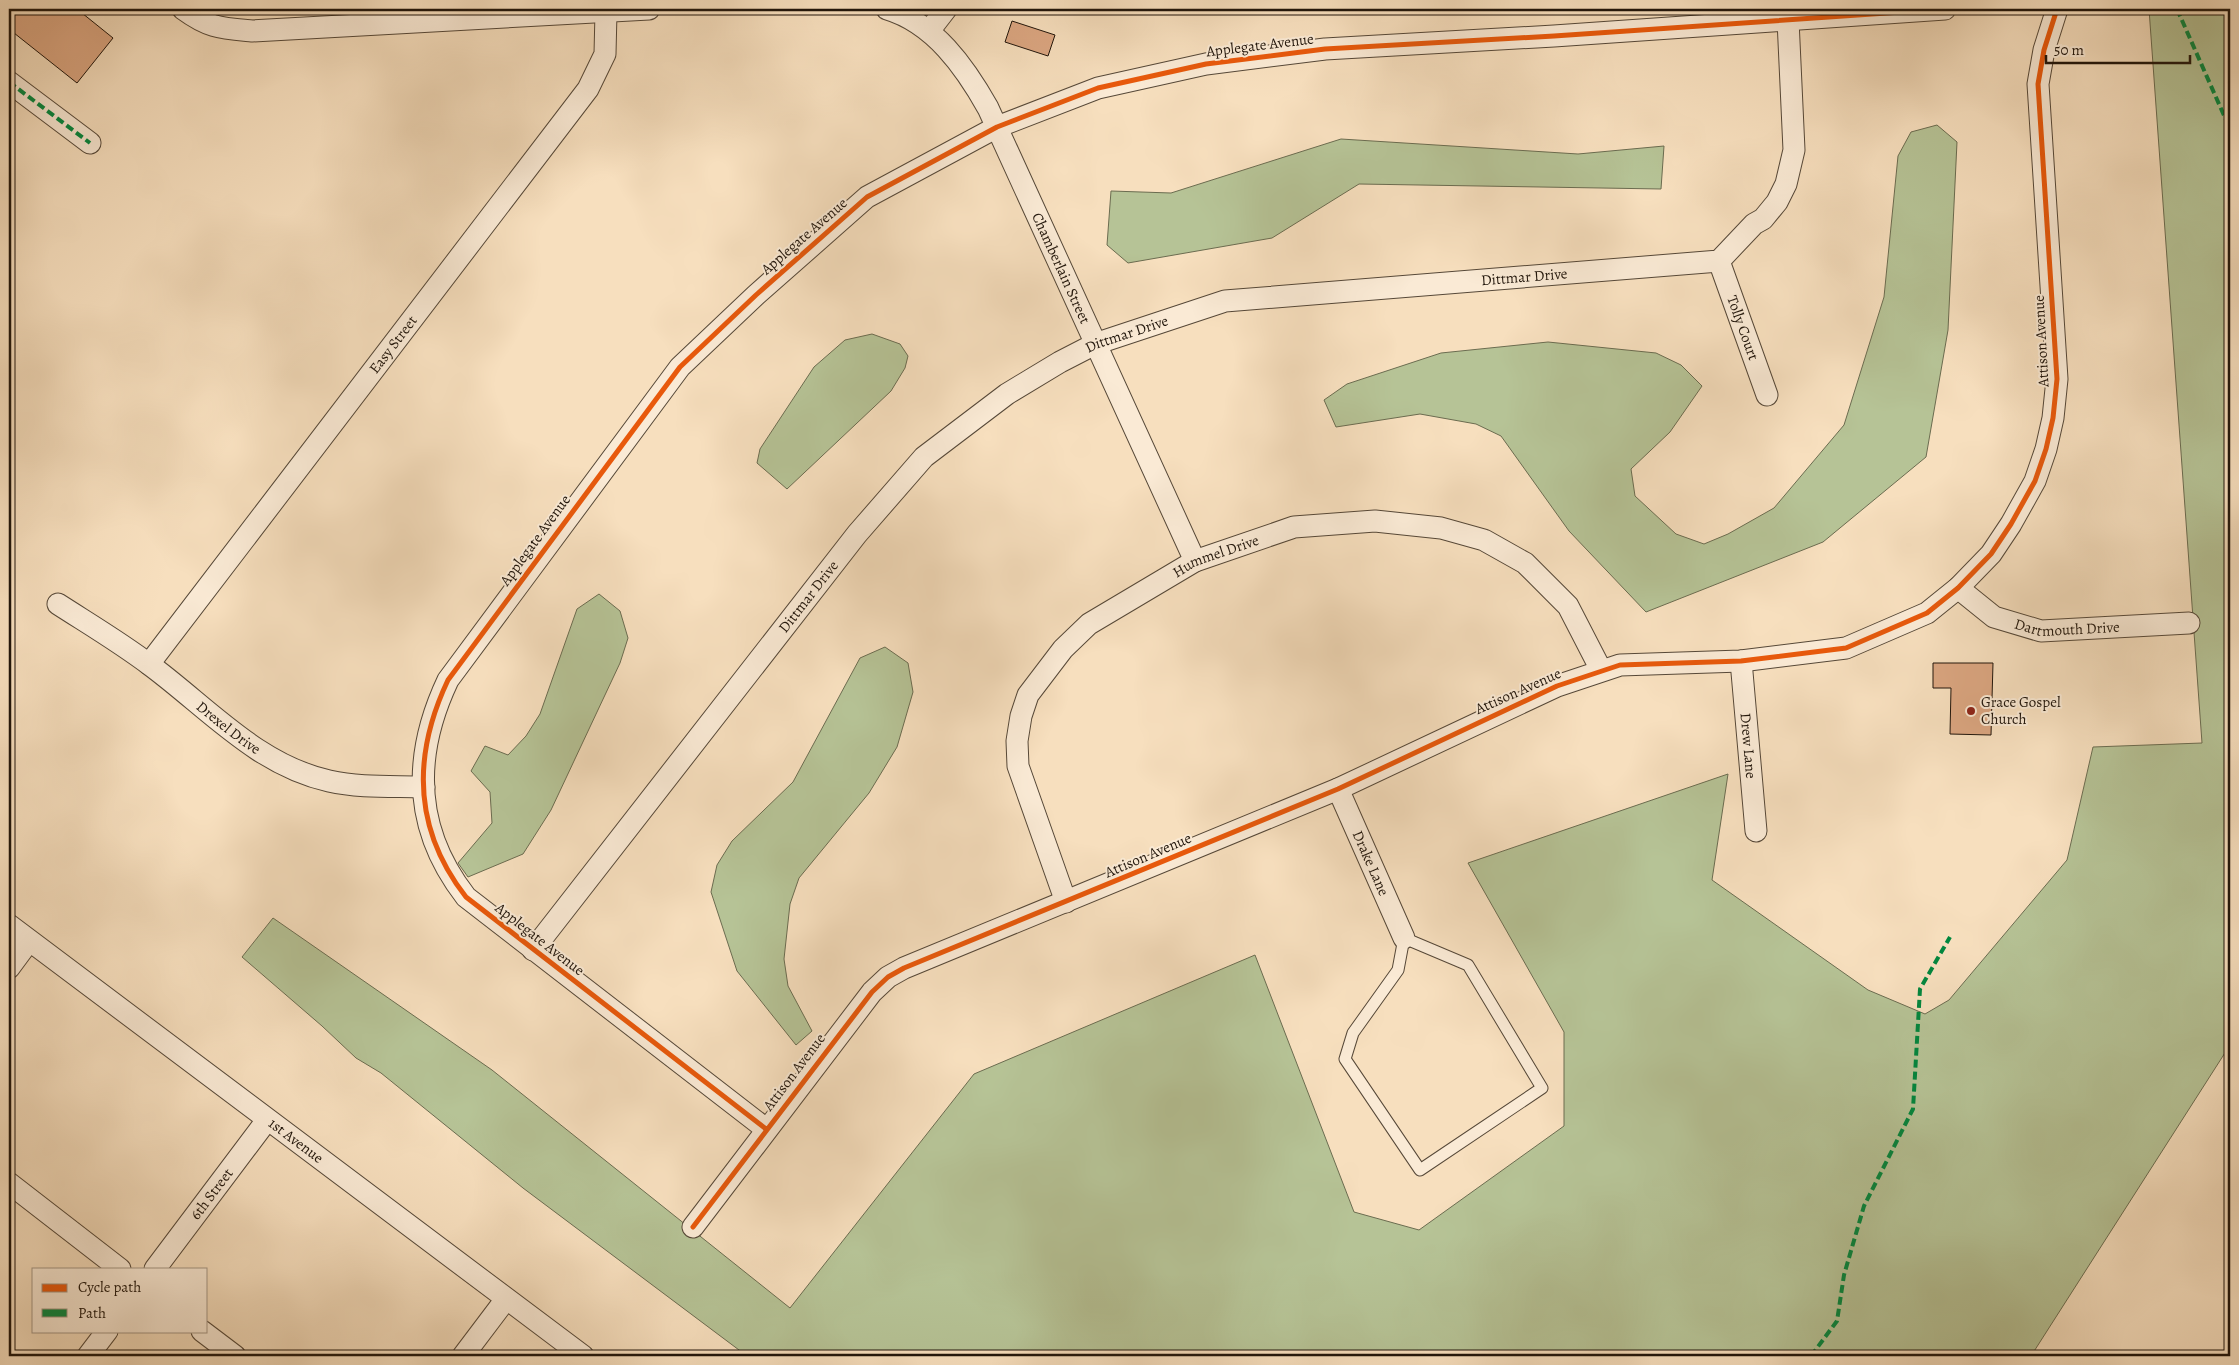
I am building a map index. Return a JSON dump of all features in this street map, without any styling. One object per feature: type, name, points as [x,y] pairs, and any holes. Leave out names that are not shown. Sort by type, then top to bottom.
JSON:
[{"type":"street","points":[[183,9],[198,20],[214,27],[252,31],[649,9]]},
{"type":"street","name":"Chamberlain Street","points":[[887,9],[901,13],[929,31],[960,62],[979,92],[997,127],[1195,561]]},
{"type":"street","points":[[929,31],[946,9]]},
{"type":"street","name":"Applegate Avenue","points":[[766,1129],[466,897],[449,874],[428,825],[424,786],[424,751],[436,706],[448,680],[680,366],[867,196],[997,127],[1098,88],[1206,64],[1325,49],[1945,9]]},
{"type":"street","name":"Attison Avenue","points":[[693,1226],[872,992],[888,977],[904,968],[1338,789],[1557,686],[1601,670],[1620,666],[1741,661],[1846,648],[1927,613],[1958,588],[1991,554],[2011,524],[2034,481],[2046,449],[2053,418],[2057,379],[2038,84],[2044,50],[2057,9]]},
{"type":"street","name":"Easy Street","points":[[149,664],[588,89],[605,54],[606,12]]},
{"type":"street","points":[[1718,261],[1777,202],[1786,184],[1794,150],[1788,20]]},
{"type":"street","points":[[9,82],[90,143]]},
{"type":"street","name":"Dittmar Drive","points":[[533,950],[857,534],[924,457],[1007,394],[1095,344],[1225,300],[1718,261]]},
{"type":"street","name":"Tolly Court","points":[[1718,261],[1767,395]]},
{"type":"street","name":"Hummel Drive","points":[[1066,902],[1018,766],[1017,740],[1021,716],[1028,696],[1063,649],[1089,624],[1195,561],[1294,527],[1375,521],[1450,530],[1484,540],[1525,563],[1568,606],[1601,670]]},
{"type":"street","name":"Dartmouth Drive","points":[[1958,588],[1994,617],[2041,631],[2189,623]]},
{"type":"street","name":"Drexel Drive","points":[[58,604],[149,664],[248,745],[290,768],[327,781],[356,786],[424,786]]},
{"type":"street","name":"Drew Lane","points":[[1741,661],[1756,831]]},
{"type":"street","name":"Drake Lane","points":[[1338,789],[1404,938]]},
{"type":"street","name":"1st Avenue","points":[[9,925],[582,1356]]},
{"type":"street","points":[[9,968],[29,941]]},
{"type":"street","name":"6th Street","points":[[156,1268],[267,1120]]},
{"type":"street","points":[[9,1183],[119,1268]]},
{"type":"street","points":[[463,1356],[506,1299]]},
{"type":"street","points":[[88,1356],[106,1332]]},
{"type":"street","points":[[203,1332],[235,1356]]},
{"type":"lane","points":[[1404,938],[1468,965],[1542,1088],[1420,1170],[1345,1059],[1353,1033],[1398,970],[1404,938]]},
{"type":"green space","points":[[2149,9],[2230,9],[2230,1045],[2031,1356],[747,1356],[523,1188],[381,1073],[356,1058],[242,957],[273,918],[492,1070],[790,1308],[974,1074],[1255,955],[1354,1212],[1419,1230],[1564,1126],[1564,1032],[1468,863],[1728,774],[1712,880],[1868,990],[1925,1014],[1949,1000],[2067,860],[2093,747],[2202,743]]},
{"type":"green space","points":[[1937,125],[1957,142],[1948,330],[1926,457],[1823,542],[1646,612],[1569,531],[1501,436],[1476,424],[1420,414],[1336,427],[1324,400],[1347,384],[1441,353],[1548,342],[1656,353],[1681,365],[1702,386],[1670,432],[1631,469],[1635,496],[1676,534],[1704,544],[1728,534],[1774,508],[1844,425],[1884,297],[1898,156],[1911,132]]},
{"type":"green space","points":[[1341,139],[1578,154],[1664,146],[1661,189],[1359,184],[1272,238],[1128,263],[1107,245],[1111,191],[1171,193]]},
{"type":"green space","points":[[872,334],[900,344],[908,356],[905,368],[891,391],[787,489],[757,463],[760,449],[814,367],[845,340]]},
{"type":"green space","points":[[599,594],[620,611],[628,638],[620,663],[551,810],[523,854],[468,877],[458,863],[492,823],[490,792],[471,771],[485,746],[508,755],[526,736],[540,714],[577,609]]},
{"type":"green space","points":[[885,647],[908,663],[913,692],[897,747],[869,793],[799,878],[790,904],[784,959],[788,986],[812,1031],[796,1045],[737,971],[711,892],[717,865],[732,841],[793,782],[860,658]]},
{"type":"building","points":[[9,9],[77,9],[113,38],[77,83],[9,29]]},
{"type":"building","points":[[1012,21],[1055,35],[1048,56],[1005,42]]},
{"type":"building","name":"Grace Gospel Church","points":[[1933,663],[1993,663],[1991,735],[1950,734],[1951,688],[1933,688]]},
{"type":"marked path","points":[[2177,9],[2230,129]]},
{"type":"marked path","points":[[9,82],[90,143]]},
{"type":"marked path","points":[[1811,1356],[1837,1321],[1844,1275],[1864,1206],[1913,1109],[1920,989],[1950,937]]},
{"type":"marked path","points":[[2228,1356],[2230,1348]]},
{"type":"cycle path","points":[[766,1129],[466,897],[449,871],[436,845],[428,818],[424,792],[424,764],[428,736],[436,708],[448,680],[680,367],[756,295],[867,197],[997,127],[1098,88],[1206,64],[1325,49],[1554,36],[1945,9]]},
{"type":"cycle path","points":[[693,1227],[872,992],[888,977],[904,968],[1338,789],[1557,686],[1620,665],[1741,661],[1846,648],[1927,613],[1958,588],[1991,554],[2011,524],[2035,481],[2046,449],[2053,418],[2057,379],[2038,84],[2044,50],[2057,9]]},
{"type":"place","name":"Grace Gospel Church","points":[[1971,711]]}]
